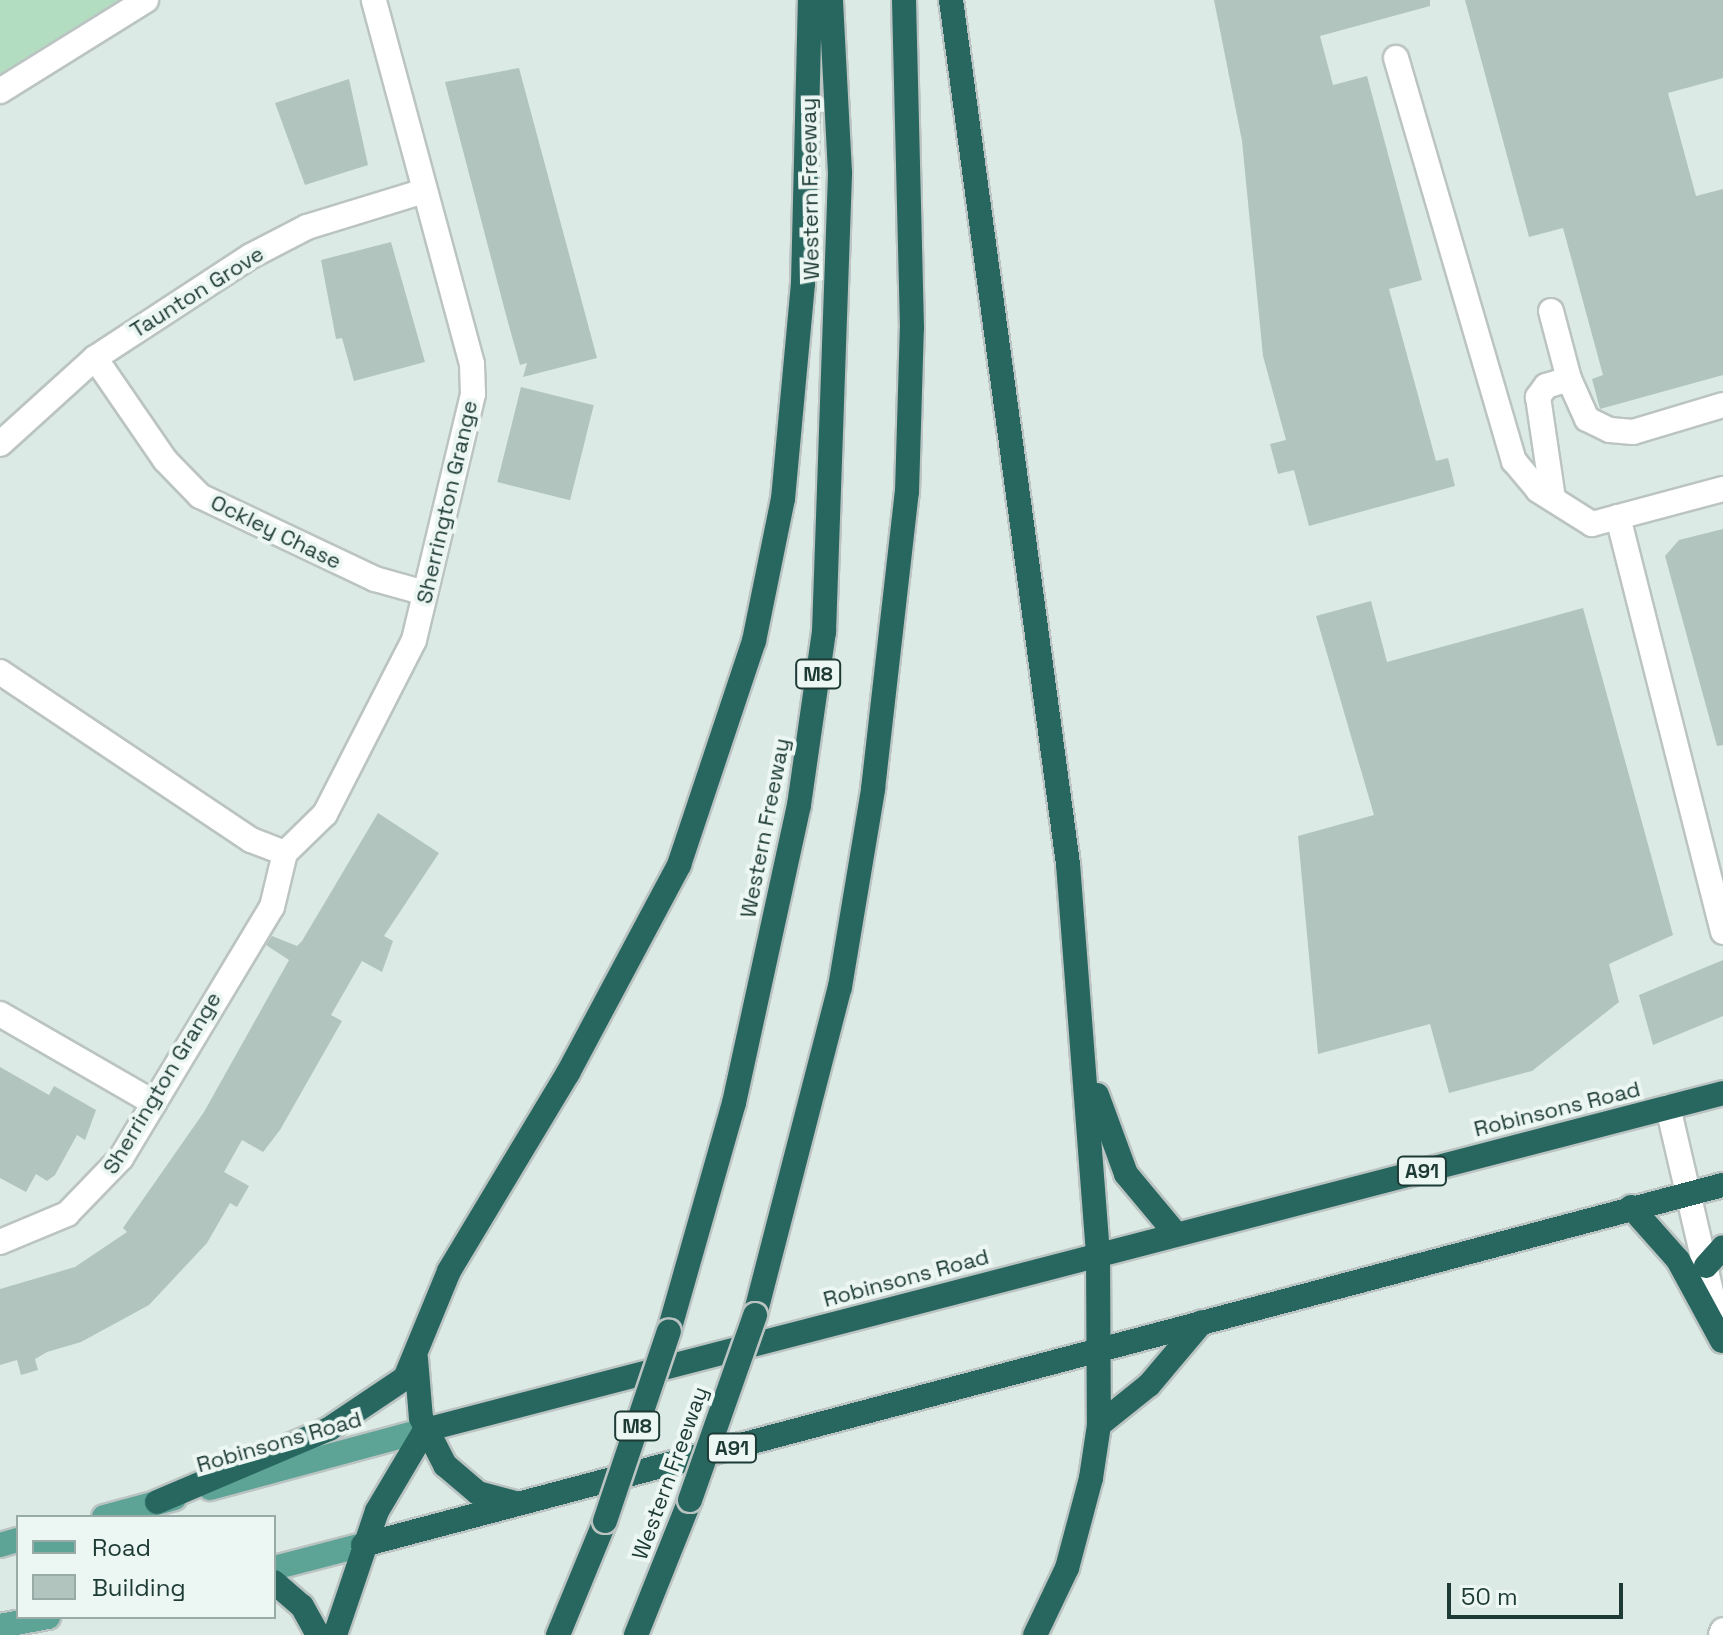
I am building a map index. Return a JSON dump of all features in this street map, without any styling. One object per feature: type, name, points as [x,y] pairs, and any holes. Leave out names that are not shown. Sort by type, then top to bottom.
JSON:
[{"type":"highway","points":[[157,1502],[329,1429],[399,1385],[416,1353],[449,1271],[568,1073],[679,865],[754,641],[793,410],[810,0]]},
{"type":"highway","name":"Western Freeway","points":[[558,1635],[605,1521],[669,1331],[734,1103],[799,805],[824,632],[840,173],[831,0]]},
{"type":"highway","name":"Western Freeway","points":[[636,1635],[690,1500],[755,1315],[840,987],[873,789],[907,492],[912,328],[904,0]]},
{"type":"highway","points":[[951,0],[1031,552],[1083,1034],[1098,1255],[1101,1347],[1099,1425],[1067,1568],[1035,1635]]},
{"type":"highway","points":[[1083,1034],[1126,1174],[1176,1234]]},
{"type":"highway","name":"Robinsons Road","points":[[425,1430],[1723,1093]]},
{"type":"highway","name":"A91","points":[[363,1545],[1101,1347],[1723,1185]]},
{"type":"highway","points":[[1631,1207],[1678,1260],[1723,1343]]},
{"type":"highway","points":[[1706,1266],[1723,1247]]},
{"type":"highway","points":[[1099,1425],[1149,1385],[1202,1322]]},
{"type":"highway","points":[[416,1353],[425,1430],[462,1483],[522,1504]]},
{"type":"highway","points":[[335,1635],[363,1545],[425,1430]]},
{"type":"highway","points":[[276,1584],[302,1606],[318,1635]]},
{"type":"main road","name":"Robinsons Road","points":[[111,1515],[425,1430]]},
{"type":"main road","name":"A91","points":[[276,1567],[363,1545]]},
{"type":"main road","points":[[0,1626],[37,1619]]},
{"type":"street","points":[[0,91],[146,0]]},
{"type":"street","name":"Sherrington Grange","points":[[0,1242],[81,1204],[109,1175],[278,894],[277,848],[318,827],[328,803],[403,672],[473,394],[472,364],[374,0]]},
{"type":"street","points":[[1396,58],[1499,425],[1514,461],[1553,499],[1592,524],[1723,489]]},
{"type":"street","name":"Taunton Grove","points":[[0,444],[95,358],[251,256],[307,227],[424,191]]},
{"type":"street","points":[[1551,311],[1569,379],[1587,419],[1610,430],[1633,432],[1723,405]]},
{"type":"street","name":"Ockley Chase","points":[[95,358],[165,460],[200,496],[375,579],[425,593]]},
{"type":"street","points":[[1553,499],[1538,397],[1546,386],[1569,379]]},
{"type":"street","points":[[1618,517],[1723,932]]},
{"type":"street","points":[[0,672],[78,729],[277,848]]},
{"type":"street","points":[[0,1014],[154,1103]]},
{"type":"street","points":[[1668,1107],[1723,1343]]},
{"type":"green space","points":[[0,0],[123,0],[0,78]]},
{"type":"building","points":[[1214,0],[1430,0],[1430,6],[1320,36],[1333,85],[1367,76],[1422,280],[1389,289],[1436,461],[1448,458],[1455,486],[1309,526],[1294,470],[1278,474],[1270,444],[1286,440],[1263,356],[1242,141]]},
{"type":"building","points":[[1465,0],[1723,0],[1723,78],[1668,93],[1696,196],[1723,189],[1723,375],[1600,409],[1592,379],[1603,375],[1563,228],[1529,237]]},
{"type":"building","points":[[519,68],[597,358],[523,377],[527,363],[520,365],[445,82]]},
{"type":"building","points":[[349,79],[368,165],[305,185],[275,103]]},
{"type":"building","points":[[391,242],[425,362],[354,381],[342,338],[336,339],[321,260]]},
{"type":"building","points":[[521,387],[594,405],[570,500],[497,482]]},
{"type":"building","points":[[1723,529],[1723,745],[1717,746],[1665,556],[1679,540]]},
{"type":"building","points":[[1371,601],[1387,662],[1583,608],[1673,935],[1609,964],[1619,1002],[1532,1071],[1449,1093],[1430,1024],[1318,1054],[1298,836],[1374,815],[1316,616]]},
{"type":"building","points":[[378,813],[439,853],[384,936],[393,941],[382,972],[362,961],[331,1015],[342,1021],[280,1130],[263,1152],[242,1140],[224,1172],[249,1186],[237,1207],[230,1203],[207,1243],[149,1305],[81,1342],[47,1352],[35,1359],[38,1370],[21,1375],[17,1360],[0,1365],[0,1289],[75,1267],[127,1232],[123,1228],[204,1112],[289,960],[266,945],[272,936],[297,946],[302,941]]},
{"type":"building","points":[[1723,960],[1723,1016],[1653,1045],[1639,995]]},
{"type":"building","points":[[0,1067],[49,1095],[54,1086],[96,1110],[85,1140],[77,1135],[55,1175],[47,1181],[36,1174],[26,1192],[0,1178]]}]
